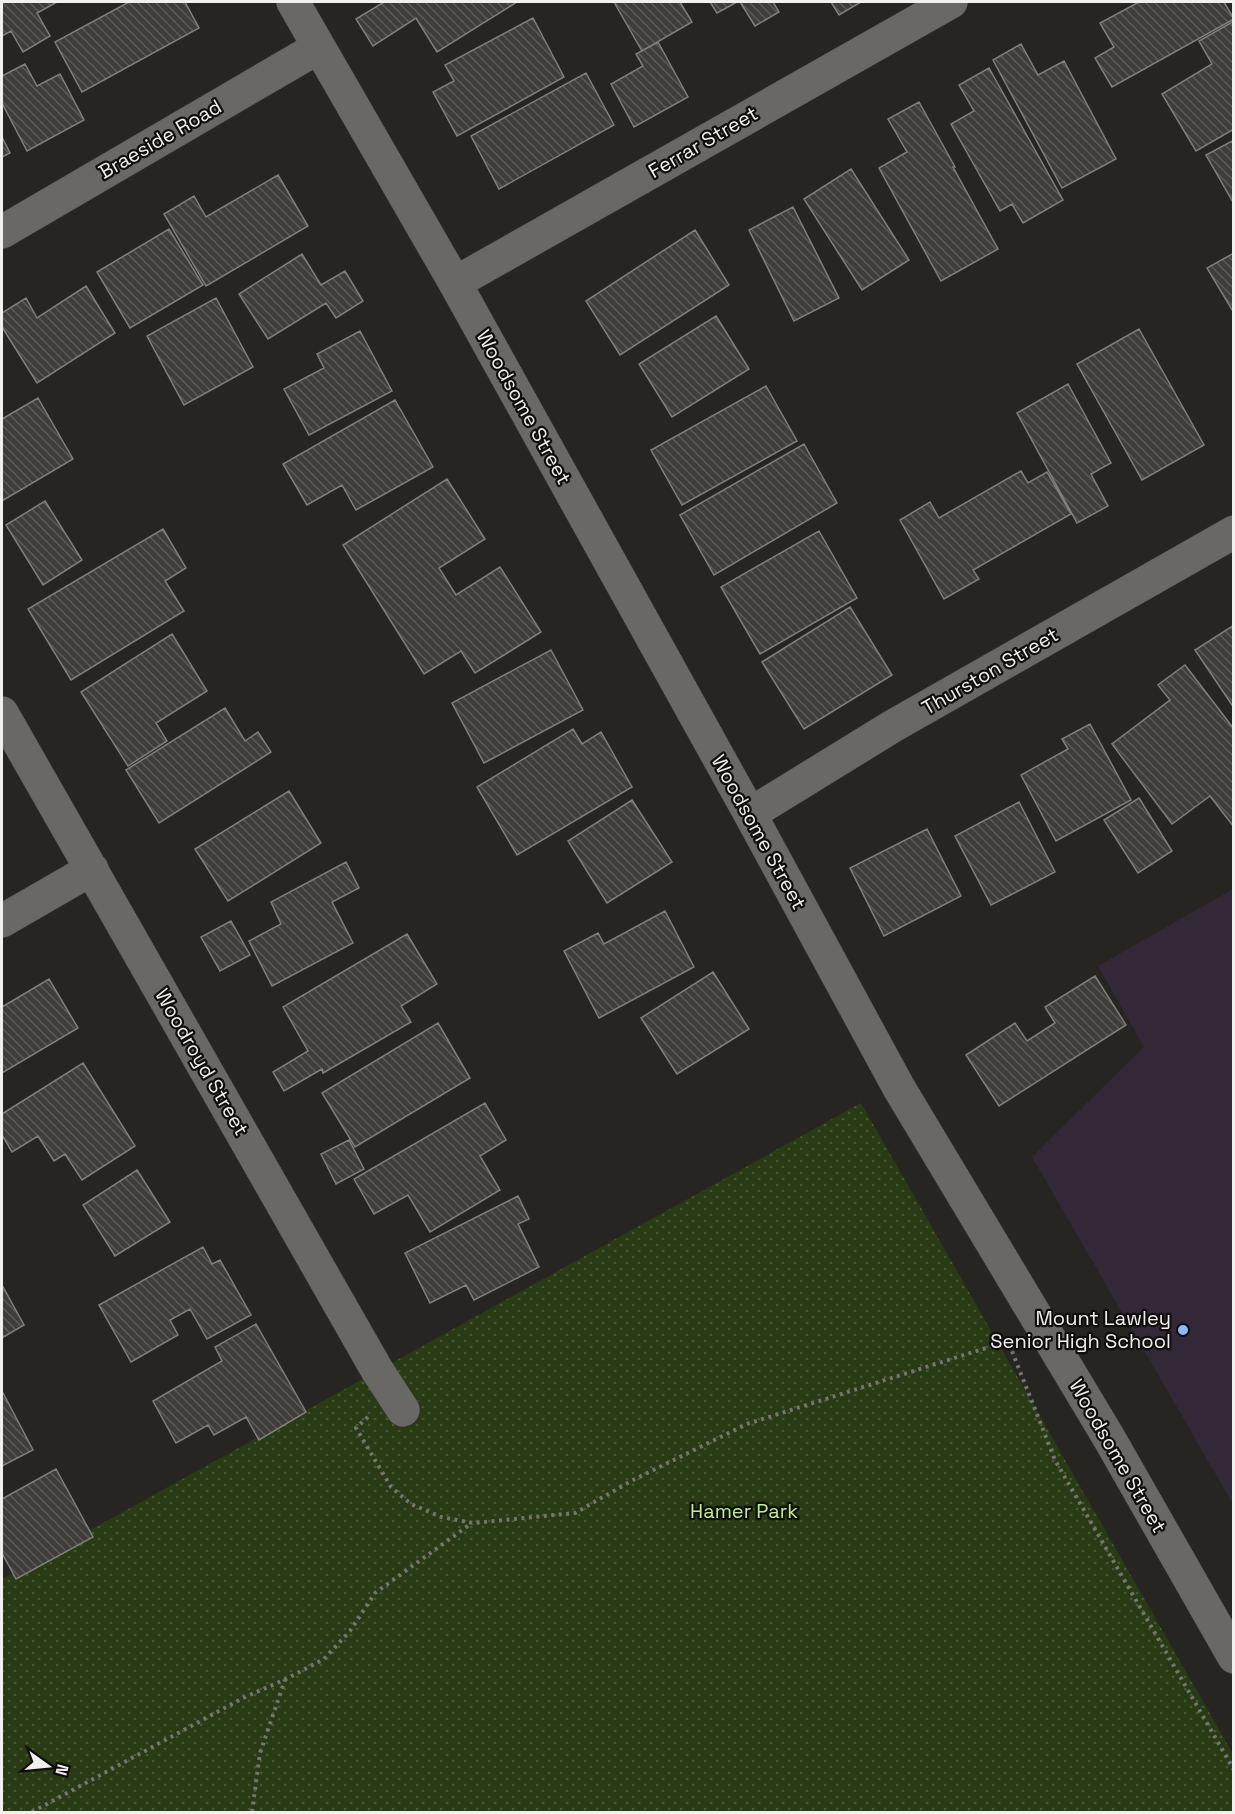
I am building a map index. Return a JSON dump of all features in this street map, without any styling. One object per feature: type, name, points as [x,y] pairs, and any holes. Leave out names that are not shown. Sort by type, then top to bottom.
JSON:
[{"type":"street","name":"Woodsome Street","points":[[293,2],[455,283],[750,814],[899,1088],[1109,1438],[1233,1657]]},
{"type":"street","name":"Ferrar Street","points":[[455,283],[951,2]]},
{"type":"street","name":"Braeside Road","points":[[2,232],[319,47]]},
{"type":"street","name":"Thurston Street","points":[[750,814],[893,726],[1233,532]]},
{"type":"street","name":"Woodroyd Street","points":[[2,713],[398,1403]]},
{"type":"street","points":[[2,921],[92,868]]},
{"type":"path","points":[[398,1403],[377,1408],[356,1428],[391,1488],[411,1504],[441,1517],[473,1523],[575,1513],[633,1480],[747,1424],[1008,1341],[1055,1460],[1233,1770]]},
{"type":"path","points":[[32,1812],[243,1698],[324,1659],[350,1631],[375,1593],[473,1523]]},
{"type":"path","points":[[252,1812],[260,1753],[286,1679]]},
{"type":"shaded area","name":"Mount Lawley Senior High School","points":[[1233,889],[1233,1504],[1032,1157],[1144,1047],[1098,966]]},
{"type":"green space","name":"Hamer Park","points":[[861,1103],[1233,1754],[1233,1812],[2,1812],[2,1579]]},
{"type":"building","points":[[2,2],[57,2],[37,13],[50,36],[23,52],[11,31],[2,36]]},
{"type":"building","points":[[129,2],[185,2],[199,28],[82,92],[55,42]]},
{"type":"building","points":[[384,2],[517,2],[437,52],[416,18],[373,46],[356,19]]},
{"type":"building","points":[[614,2],[680,2],[692,22],[642,51]]},
{"type":"building","points":[[710,2],[737,2],[717,13]]},
{"type":"building","points":[[740,2],[773,2],[779,12],[755,26]]},
{"type":"building","points":[[831,2],[861,2],[839,15]]},
{"type":"building","points":[[1139,2],[1224,2],[1234,19],[1112,87],[1095,58],[1114,47],[1100,23]]},
{"type":"building","points":[[533,18],[564,77],[457,136],[433,92],[454,81],[445,65]]},
{"type":"building","points":[[1234,21],[1234,129],[1196,151],[1162,94],[1212,64],[1199,41]]},
{"type":"building","points":[[658,42],[688,97],[634,127],[611,84],[643,66],[636,54]]},
{"type":"building","points":[[1021,44],[1038,75],[1064,61],[1116,159],[1062,188],[993,60]]},
{"type":"building","points":[[25,64],[37,86],[60,74],[84,120],[27,151],[2,103],[2,76]]},
{"type":"building","points":[[989,68],[1063,200],[1023,223],[1012,204],[1000,211],[951,124],[974,111],[959,85]]},
{"type":"building","points":[[586,73],[614,125],[499,189],[471,136]]},
{"type":"building","points":[[919,102],[998,249],[941,281],[879,168],[907,152],[888,119]]},
{"type":"building","points":[[2,137],[10,153],[2,157]]},
{"type":"building","points":[[1234,140],[1234,204],[1206,155]]},
{"type":"building","points":[[851,169],[909,260],[862,290],[804,199]]},
{"type":"building","points":[[278,175],[308,226],[206,286],[164,214],[194,196],[206,217]]},
{"type":"building","points":[[793,207],[839,298],[794,321],[749,230]]},
{"type":"building","points":[[169,229],[203,285],[130,328],[97,272]]},
{"type":"building","points":[[695,230],[729,285],[620,355],[586,301]]},
{"type":"building","points":[[1234,253],[1234,313],[1207,268]]},
{"type":"building","points":[[302,254],[321,285],[345,271],[363,301],[336,318],[326,303],[268,339],[239,294]]},
{"type":"building","points":[[86,286],[115,333],[37,383],[2,327],[2,313],[26,298],[37,318]]},
{"type":"building","points":[[216,298],[253,367],[184,405],[147,336]]},
{"type":"building","points":[[716,316],[749,369],[672,417],[639,364]]},
{"type":"building","points":[[1139,329],[1204,445],[1142,480],[1077,364]]},
{"type":"building","points":[[360,331],[392,391],[309,435],[284,389],[324,368],[317,354]]},
{"type":"building","points":[[1068,384],[1111,463],[1091,474],[1108,506],[1077,523],[1017,413]]},
{"type":"building","points":[[766,386],[797,441],[682,505],[651,450]]},
{"type":"building","points":[[38,398],[73,459],[2,501],[2,419]]},
{"type":"building","points":[[395,400],[433,467],[356,510],[342,485],[307,505],[283,464]]},
{"type":"building","points":[[804,444],[837,503],[714,575],[680,515]]},
{"type":"building","points":[[1021,471],[1028,483],[1047,472],[1071,514],[973,570],[979,579],[944,599],[900,520],[930,502],[939,518]]},
{"type":"building","points":[[447,479],[485,539],[439,568],[456,595],[500,567],[541,632],[475,673],[461,651],[424,674],[343,545]]},
{"type":"building","points":[[45,501],[82,560],[43,585],[6,525]]},
{"type":"building","points":[[163,529],[186,568],[165,581],[184,611],[71,680],[28,609]]},
{"type":"building","points":[[819,531],[857,598],[760,654],[721,587]]},
{"type":"building","points":[[850,607],[892,675],[804,729],[762,662]]},
{"type":"building","points":[[1234,625],[1234,708],[1195,650]]},
{"type":"building","points":[[172,634],[207,691],[156,723],[167,741],[128,766],[81,692]]},
{"type":"building","points":[[551,650],[583,710],[484,763],[452,703]]},
{"type":"building","points":[[1185,665],[1234,729],[1234,827],[1210,796],[1172,824],[1112,744],[1170,700],[1158,685]]},
{"type":"building","points":[[225,708],[245,741],[258,732],[271,752],[159,823],[126,770]]},
{"type":"building","points":[[1090,724],[1131,800],[1056,841],[1021,775],[1068,749],[1062,739]]},
{"type":"building","points":[[573,729],[582,744],[601,732],[632,787],[517,855],[477,787]]},
{"type":"building","points":[[289,791],[321,843],[228,901],[195,849]]},
{"type":"building","points":[[1139,798],[1172,851],[1138,873],[1104,820]]},
{"type":"building","points":[[632,800],[672,862],[607,903],[568,841]]},
{"type":"building","points":[[1019,802],[1055,872],[991,905],[955,836]]},
{"type":"building","points":[[927,829],[961,896],[884,936],[850,868]]},
{"type":"building","points":[[346,862],[359,888],[332,902],[353,943],[272,986],[249,941],[281,924],[271,902]]},
{"type":"building","points":[[665,911],[694,967],[599,1018],[564,951],[598,933],[604,944]]},
{"type":"building","points":[[231,921],[250,955],[220,971],[201,937]]},
{"type":"building","points":[[407,934],[437,984],[401,1006],[411,1022],[323,1073],[322,1069],[284,1091],[273,1072],[308,1051],[283,1007]]},
{"type":"building","points":[[713,972],[749,1029],[677,1074],[641,1018]]},
{"type":"building","points":[[1095,976],[1126,1025],[999,1106],[966,1055],[1015,1023],[1027,1041],[1055,1023],[1045,1007]]},
{"type":"building","points":[[49,979],[78,1028],[2,1073],[2,1007]]},
{"type":"building","points":[[438,1023],[470,1078],[355,1147],[322,1093]]},
{"type":"building","points":[[83,1063],[135,1146],[82,1180],[65,1154],[54,1161],[38,1136],[12,1152],[2,1135],[2,1114]]},
{"type":"building","points":[[485,1103],[506,1140],[480,1156],[500,1190],[430,1232],[408,1195],[374,1214],[354,1179]]},
{"type":"building","points":[[349,1140],[364,1169],[336,1184],[321,1154]]},
{"type":"building","points":[[137,1170],[170,1222],[115,1256],[83,1205]]},
{"type":"building","points":[[518,1196],[529,1219],[518,1224],[539,1267],[474,1300],[466,1285],[430,1303],[405,1253]]},
{"type":"building","points":[[203,1247],[212,1264],[220,1260],[251,1315],[207,1339],[190,1309],[170,1320],[178,1335],[131,1362],[99,1305]]},
{"type":"building","points":[[2,1285],[24,1325],[2,1338]]},
{"type":"building","points":[[256,1324],[306,1412],[259,1440],[246,1417],[214,1435],[208,1425],[176,1443],[153,1401],[222,1361],[215,1347]]},
{"type":"building","points":[[2,1391],[33,1450],[2,1466]]},
{"type":"building","points":[[56,1469],[93,1537],[16,1579],[2,1553],[2,1499]]},
{"type":"place","name":"Mount Lawley Senior High School","points":[[1183,1330]]}]
